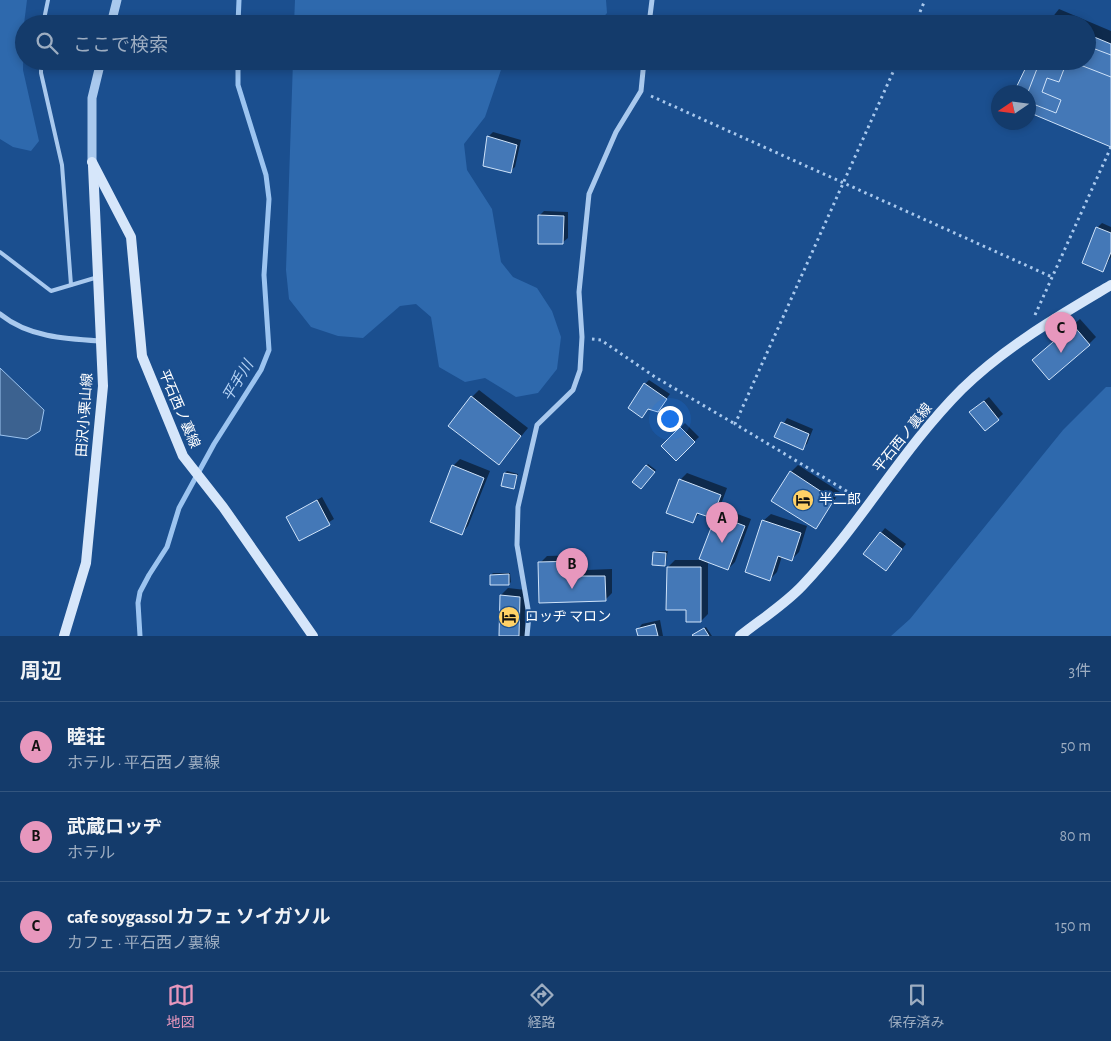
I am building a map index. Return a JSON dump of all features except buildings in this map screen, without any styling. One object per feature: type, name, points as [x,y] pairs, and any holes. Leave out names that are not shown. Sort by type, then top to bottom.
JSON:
[{"type":"main road","name":"田沢小栗山線","points":[[64,636],[86,563],[103,386],[92,162]]},
{"type":"main road","name":"平石西ノ裏線","points":[[92,162],[131,237],[142,356],[183,456],[223,507],[313,636]]},
{"type":"main road","name":"平石西ノ裏線","points":[[740,636],[802,587],[869,504],[920,434],[963,388],[1026,336],[1111,285]]},
{"type":"street","points":[[113,15],[117,0]]},
{"type":"street","points":[[650,15],[652,0]]},
{"type":"street","points":[[92,162],[92,98],[99,70]]},
{"type":"street","points":[[527,636],[529,615],[518,544],[518,507],[537,425],[573,390],[580,370],[582,337],[578,292],[589,194],[616,132],[641,91],[643,70]]},
{"type":"street","points":[[0,314],[14,326],[62,339],[100,341]]},
{"type":"lane","points":[[45,15],[48,0]]},
{"type":"lane","points":[[41,70],[62,165],[71,285]]},
{"type":"lane","points":[[0,252],[51,291],[98,277]]},
{"type":"path","points":[[919,15],[925,0]]},
{"type":"path","points":[[735,424],[894,70]]},
{"type":"path","points":[[641,91],[844,185],[1052,277]]},
{"type":"path","points":[[1026,336],[1111,147]]},
{"type":"path","points":[[582,337],[601,340],[655,378],[869,504]]},
{"type":"shaded area","points":[[0,0],[27,0],[25,15],[15,15],[15,70],[23,70],[39,141],[31,151],[13,147],[0,139]]},
{"type":"shaded area","points":[[295,0],[606,0],[607,13],[605,15],[294,15]]},
{"type":"shaded area","points":[[293,70],[501,70],[485,117],[464,144],[467,170],[492,209],[501,262],[513,277],[537,288],[552,311],[561,337],[557,369],[538,393],[516,397],[485,378],[465,382],[439,367],[431,317],[416,304],[400,306],[363,338],[338,336],[311,327],[289,299],[286,270]]},
{"type":"shaded area","points":[[0,368],[44,410],[40,431],[27,439],[0,435]]},
{"type":"shaded area","points":[[1106,387],[1111,387],[1111,636],[891,636],[910,619],[1063,430]]},
{"type":"waterway","name":"平手川","points":[[238,15],[239,0]]},
{"type":"waterway","name":"平手川","points":[[140,636],[138,603],[140,592],[167,547],[179,508],[214,444],[261,370],[269,350],[264,275],[269,199],[266,175],[238,85],[238,70]]},
{"type":"place","name":"cafe soygassol カフェ ソイガソル","points":[[1061,353]]},
{"type":"place","name":"半二郎","points":[[803,500]]},
{"type":"place","name":"睦荘","points":[[722,543]]},
{"type":"place","name":"武蔵ロッヂ","points":[[572,589]]},
{"type":"place","name":"ロッヂ マロン","points":[[509,617]]}]
